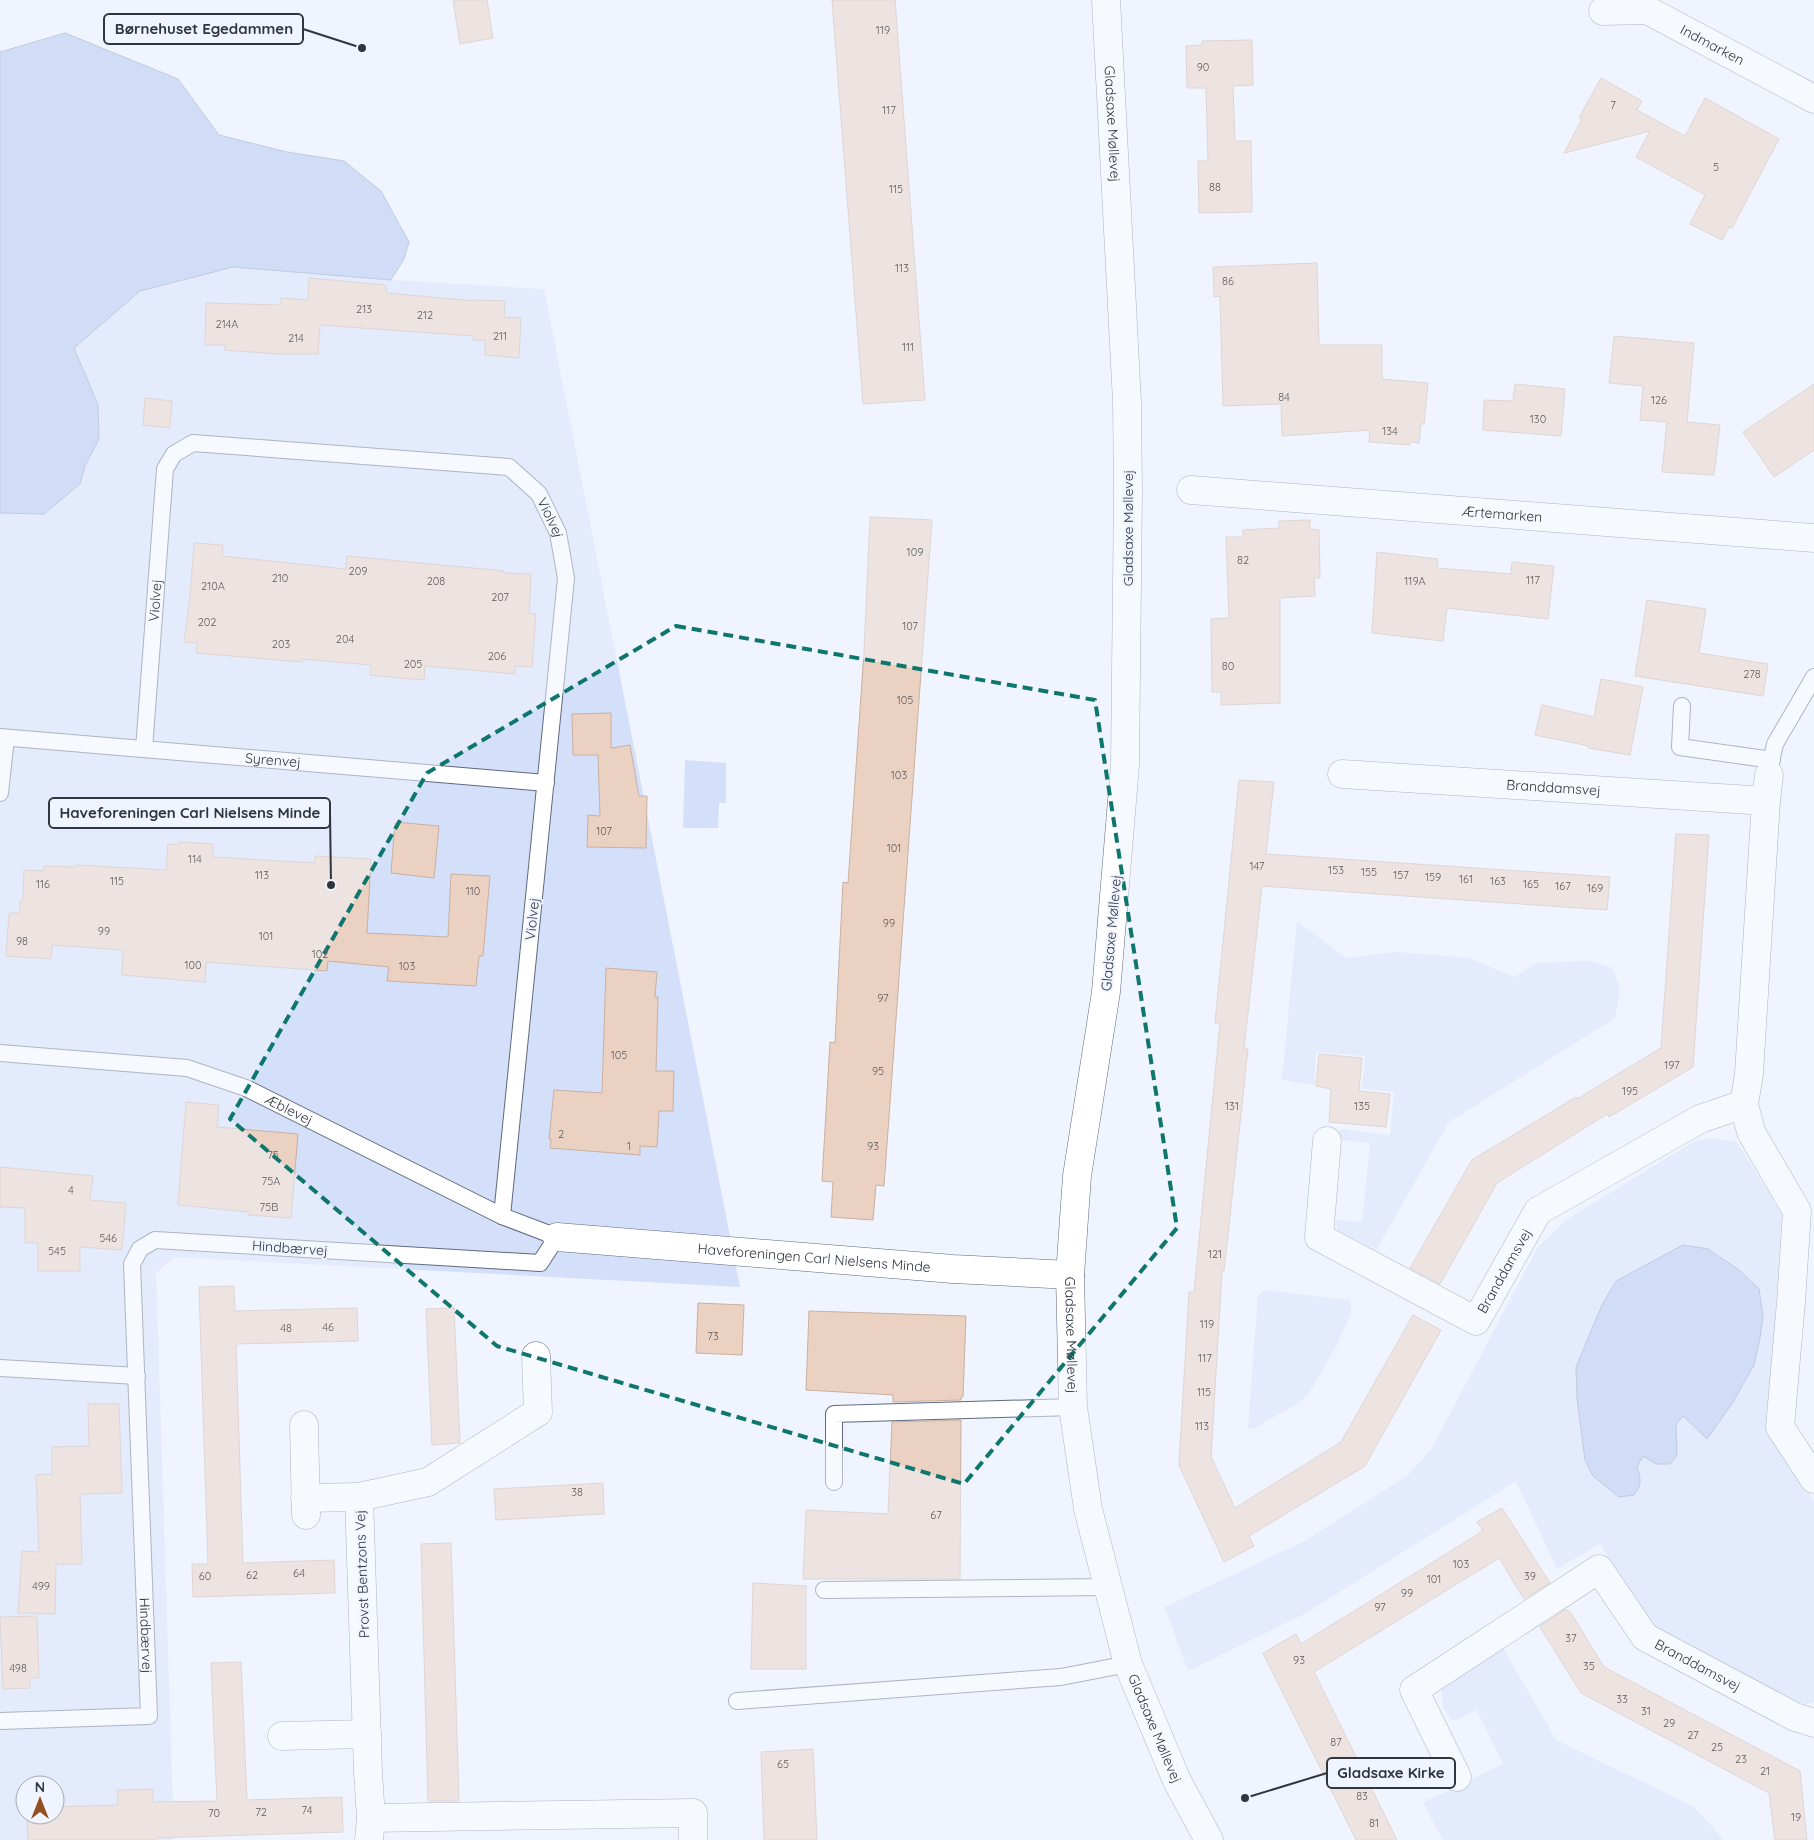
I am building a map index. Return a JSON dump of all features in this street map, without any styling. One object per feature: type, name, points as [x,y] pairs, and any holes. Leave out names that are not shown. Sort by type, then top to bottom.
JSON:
[{"type":"street","name":"Gladsaxe Møllevej","points":[[1106,0],[1127,402],[1125,765],[1106,992],[1078,1176],[1070,1275],[1073,1406],[1088,1509],[1128,1664],[1177,1781],[1209,1840]]},
{"type":"street","name":"Indmarken","points":[[1604,11],[1647,10],[1814,99]]},
{"type":"street","name":"Ærtemarken","points":[[1191,490],[1814,538]]},
{"type":"street","points":[[1770,767],[1766,801],[1749,1074],[1744,1104],[1751,1132],[1796,1211],[1791,1302],[1780,1427],[1814,1479]]},
{"type":"street","name":"Branddamsvej","points":[[1342,774],[1766,801]]},
{"type":"street","name":"Branddamsvej","points":[[1327,1141],[1319,1237],[1476,1321],[1538,1211],[1700,1119],[1744,1104]]},
{"type":"street","name":"Haveforeningen Carl Nielsens Minde","points":[[558,1237],[953,1269],[1070,1275]]},
{"type":"street","name":"Provst Bentzons Vej","points":[[536,1356],[538,1412],[428,1482],[359,1496],[370,1829],[693,1813],[693,1840]]},
{"type":"street","points":[[304,1425],[306,1507],[359,1496]]},
{"type":"street","name":"Branddamsvej","points":[[1456,1777],[1414,1690],[1599,1569],[1645,1637],[1795,1716],[1814,1723]]},
{"type":"street","points":[[282,1736],[367,1734]]},
{"type":"lane","name":"Violvej","points":[[144,750],[165,469],[174,454],[193,443],[509,467],[539,494],[558,533],[566,578],[502,1216]]},
{"type":"lane","points":[[1682,706],[1680,746],[1770,767],[1775,744],[1814,676]]},
{"type":"lane","points":[[0,794],[3,737]]},
{"type":"lane","name":"Syrenvej","points":[[3,737],[546,784]]},
{"type":"lane","name":"Æblevej","points":[[0,1053],[186,1068],[246,1088],[502,1216],[558,1237]]},
{"type":"lane","name":"Hindbærvej","points":[[0,1722],[149,1716],[132,1264],[140,1248],[155,1240],[540,1263],[558,1237]]},
{"type":"lane","points":[[0,1368],[137,1376]]},
{"type":"lane","points":[[834,1482],[834,1414],[1073,1406]]},
{"type":"lane","points":[[824,1590],[1108,1587]]},
{"type":"lane","points":[[737,1701],[1061,1677],[1128,1664]]},
{"type":"highlighted area","points":[[676,626],[1095,700],[1177,1228],[964,1484],[497,1346],[230,1119],[427,773]]},
{"type":"shaded area","points":[[233,267],[391,280],[544,289],[740,1287],[174,1257],[156,1273],[174,1840],[0,1840],[0,513],[44,514],[80,484],[85,466],[99,439],[98,406],[74,348],[140,291]]},
{"type":"shaded area","points":[[685,760],[726,763],[726,803],[719,803],[718,828],[683,828]]},
{"type":"shaded area","points":[[1297,921],[1346,958],[1396,952],[1468,958],[1515,977],[1536,963],[1591,961],[1612,968],[1620,989],[1615,1018],[1449,1122],[1376,1250],[1337,1229],[1336,1220],[1362,1222],[1370,1143],[1331,1139],[1333,1135],[1342,1129],[1390,1135],[1394,1092],[1362,1089],[1365,1056],[1316,1052],[1314,1085],[1282,1080]]},
{"type":"shaded area","points":[[1712,1138],[1737,1142],[1782,1214],[1768,1432],[1814,1501],[1814,1702],[1808,1704],[1792,1702],[1654,1629],[1600,1544],[1557,1569],[1516,1481],[1306,1613],[1188,1671],[1165,1607],[1303,1542],[1407,1476],[1431,1450],[1538,1247],[1569,1218],[1693,1142]]},
{"type":"shaded area","points":[[1264,1290],[1348,1300],[1351,1304],[1351,1309],[1339,1341],[1308,1395],[1253,1429],[1248,1428],[1258,1296]]},
{"type":"shaded area","points":[[1503,1648],[1556,1740],[1694,1807],[1724,1840],[1443,1840],[1423,1803],[1503,1764],[1477,1710],[1453,1720],[1446,1712],[1442,1704],[1444,1684]]},
{"type":"water","points":[[65,33],[178,79],[219,135],[287,152],[344,161],[381,191],[409,242],[404,259],[391,280],[233,267],[140,291],[74,348],[98,405],[99,439],[85,466],[80,484],[44,514],[0,513],[0,52]]},
{"type":"water","points":[[1683,1245],[1708,1249],[1739,1270],[1759,1289],[1763,1316],[1754,1365],[1733,1402],[1707,1439],[1683,1416],[1676,1424],[1677,1455],[1670,1464],[1656,1464],[1643,1456],[1637,1467],[1640,1482],[1637,1491],[1634,1495],[1619,1497],[1593,1476],[1585,1460],[1577,1398],[1576,1367],[1602,1305],[1616,1281]]},
{"type":"building","points":[[453,0],[487,0],[493,38],[460,44]]},
{"type":"building","points":[[832,0],[895,0],[925,400],[863,404]]},
{"type":"building","points":[[1252,40],[1253,85],[1233,86],[1235,141],[1251,141],[1252,212],[1199,213],[1198,161],[1208,161],[1206,88],[1187,88],[1186,46],[1202,45],[1202,41]]},
{"type":"building","points":[[1601,78],[1642,101],[1637,110],[1685,136],[1705,98],[1779,139],[1732,228],[1729,227],[1722,240],[1690,224],[1705,195],[1636,157],[1650,131],[1564,153],[1582,119],[1579,118]]},
{"type":"building","points":[[1317,263],[1319,345],[1382,345],[1382,379],[1428,383],[1424,424],[1421,424],[1419,443],[1410,442],[1410,445],[1369,442],[1370,430],[1282,436],[1281,404],[1223,406],[1220,296],[1214,297],[1213,267]]},
{"type":"building","points":[[309,278],[386,285],[386,293],[475,301],[505,301],[504,317],[521,318],[519,358],[485,355],[485,340],[473,340],[473,336],[320,325],[318,354],[278,354],[225,350],[225,345],[205,345],[206,303],[281,305],[281,298],[308,300]]},
{"type":"building","points":[[1614,336],[1694,343],[1687,422],[1720,425],[1714,475],[1662,472],[1667,422],[1640,420],[1643,386],[1609,383]]},
{"type":"building","points":[[1515,384],[1565,389],[1561,436],[1483,430],[1484,400],[1513,401]]},
{"type":"building","points":[[1814,384],[1814,450],[1774,477],[1743,432]]},
{"type":"building","points":[[145,398],[172,401],[170,428],[143,425]]},
{"type":"building","points":[[870,517],[932,520],[884,1186],[876,1185],[873,1220],[831,1217],[833,1182],[822,1181],[830,1042],[835,1043],[843,882],[848,883],[864,652]]},
{"type":"building","points":[[1310,520],[1310,529],[1319,530],[1320,578],[1314,578],[1315,596],[1280,598],[1280,703],[1221,705],[1221,692],[1212,692],[1211,619],[1229,618],[1226,537],[1243,537],[1243,530],[1279,528],[1279,521]]},
{"type":"building","points":[[194,543],[223,545],[222,556],[346,569],[347,556],[504,571],[503,573],[531,574],[529,613],[536,614],[532,667],[515,666],[515,674],[425,666],[424,680],[370,675],[371,665],[302,659],[302,662],[196,653],[197,643],[184,642]]},
{"type":"building","points":[[1377,552],[1438,559],[1437,568],[1511,574],[1512,562],[1554,566],[1548,619],[1447,608],[1443,641],[1372,633]]},
{"type":"building","points":[[1647,600],[1706,609],[1699,653],[1768,664],[1763,696],[1635,676]]},
{"type":"building","points":[[1601,679],[1643,687],[1630,755],[1588,748],[1589,746],[1535,735],[1542,705],[1594,717]]},
{"type":"building","points":[[611,713],[611,748],[630,745],[639,796],[647,796],[646,848],[587,847],[588,815],[600,816],[598,755],[573,755],[572,714]]},
{"type":"building","points":[[1239,780],[1274,782],[1266,854],[1610,877],[1607,910],[1262,886],[1244,1049],[1248,1049],[1224,1271],[1222,1271],[1211,1457],[1235,1508],[1341,1442],[1413,1315],[1441,1330],[1365,1466],[1249,1536],[1254,1546],[1224,1562],[1179,1465],[1189,1292],[1194,1292],[1220,1023],[1215,1023]]},
{"type":"building","points":[[395,822],[439,826],[434,878],[391,873]]},
{"type":"building","points":[[1676,834],[1709,835],[1693,1067],[1609,1117],[1607,1114],[1497,1183],[1440,1284],[1410,1268],[1472,1160],[1661,1048]]},
{"type":"building","points":[[179,842],[213,844],[213,857],[315,863],[315,856],[371,859],[367,933],[448,937],[451,874],[490,876],[483,956],[479,956],[476,986],[387,981],[389,967],[328,961],[327,971],[206,962],[205,982],[122,975],[123,950],[52,945],[51,959],[6,956],[9,913],[20,913],[20,900],[23,900],[24,870],[44,871],[44,866],[76,867],[76,865],[166,870],[168,844],[179,845]]},
{"type":"building","points":[[606,968],[657,972],[655,997],[658,997],[656,1071],[674,1071],[673,1111],[659,1111],[657,1147],[640,1146],[640,1155],[550,1148],[551,1139],[549,1139],[554,1090],[602,1093]]},
{"type":"building","points":[[1319,1054],[1362,1058],[1359,1091],[1390,1094],[1386,1127],[1329,1122],[1331,1089],[1316,1086]]},
{"type":"building","points":[[186,1102],[219,1105],[217,1127],[298,1134],[291,1218],[248,1215],[248,1212],[178,1205]]},
{"type":"building","points":[[0,1167],[93,1176],[90,1200],[126,1203],[122,1250],[80,1247],[80,1271],[38,1271],[38,1243],[25,1243],[25,1208],[0,1207]]},
{"type":"building","points":[[234,1286],[235,1311],[357,1308],[358,1341],[236,1344],[243,1563],[334,1560],[335,1593],[193,1597],[192,1564],[208,1564],[199,1287]]},
{"type":"building","points":[[698,1303],[744,1305],[742,1355],[696,1353]]},
{"type":"building","points":[[454,1308],[460,1443],[432,1445],[426,1309]]},
{"type":"building","points":[[809,1311],[966,1316],[963,1397],[961,1397],[961,1400],[893,1402],[893,1395],[806,1390]]},
{"type":"building","points":[[88,1404],[119,1404],[122,1493],[80,1494],[82,1564],[56,1564],[55,1614],[18,1613],[22,1551],[39,1552],[36,1475],[52,1474],[52,1447],[89,1446]]},
{"type":"building","points":[[961,1420],[960,1579],[803,1579],[806,1510],[888,1514],[892,1422]]},
{"type":"building","points":[[603,1483],[604,1514],[496,1520],[494,1489]]},
{"type":"building","points":[[1502,1508],[1550,1583],[1524,1599],[1499,1558],[1314,1672],[1397,1840],[1356,1840],[1263,1653],[1296,1634],[1301,1644],[1483,1531],[1477,1522]]},
{"type":"building","points":[[451,1543],[459,1801],[428,1801],[421,1544]]},
{"type":"building","points":[[753,1583],[806,1586],[806,1669],[751,1669]]},
{"type":"building","points":[[1566,1609],[1569,1610],[1604,1667],[1800,1771],[1807,1840],[1775,1840],[1769,1793],[1581,1693],[1540,1627]]},
{"type":"building","points":[[37,1616],[39,1678],[30,1678],[30,1688],[3,1689],[0,1617]]},
{"type":"building","points":[[241,1662],[247,1800],[342,1797],[343,1832],[155,1838],[155,1840],[28,1840],[27,1825],[65,1825],[65,1807],[118,1805],[117,1790],[153,1789],[153,1802],[217,1801],[211,1663]]},
{"type":"building","points":[[813,1749],[817,1840],[764,1840],[761,1752]]},
{"type":"place","name":"Børnehuset Egedammen","points":[[362,48]]},
{"type":"place","name":"Haveforeningen Carl Nielsens Minde","points":[[331,885]]},
{"type":"place","name":"Gladsaxe Kirke","points":[[1245,1798]]}]
